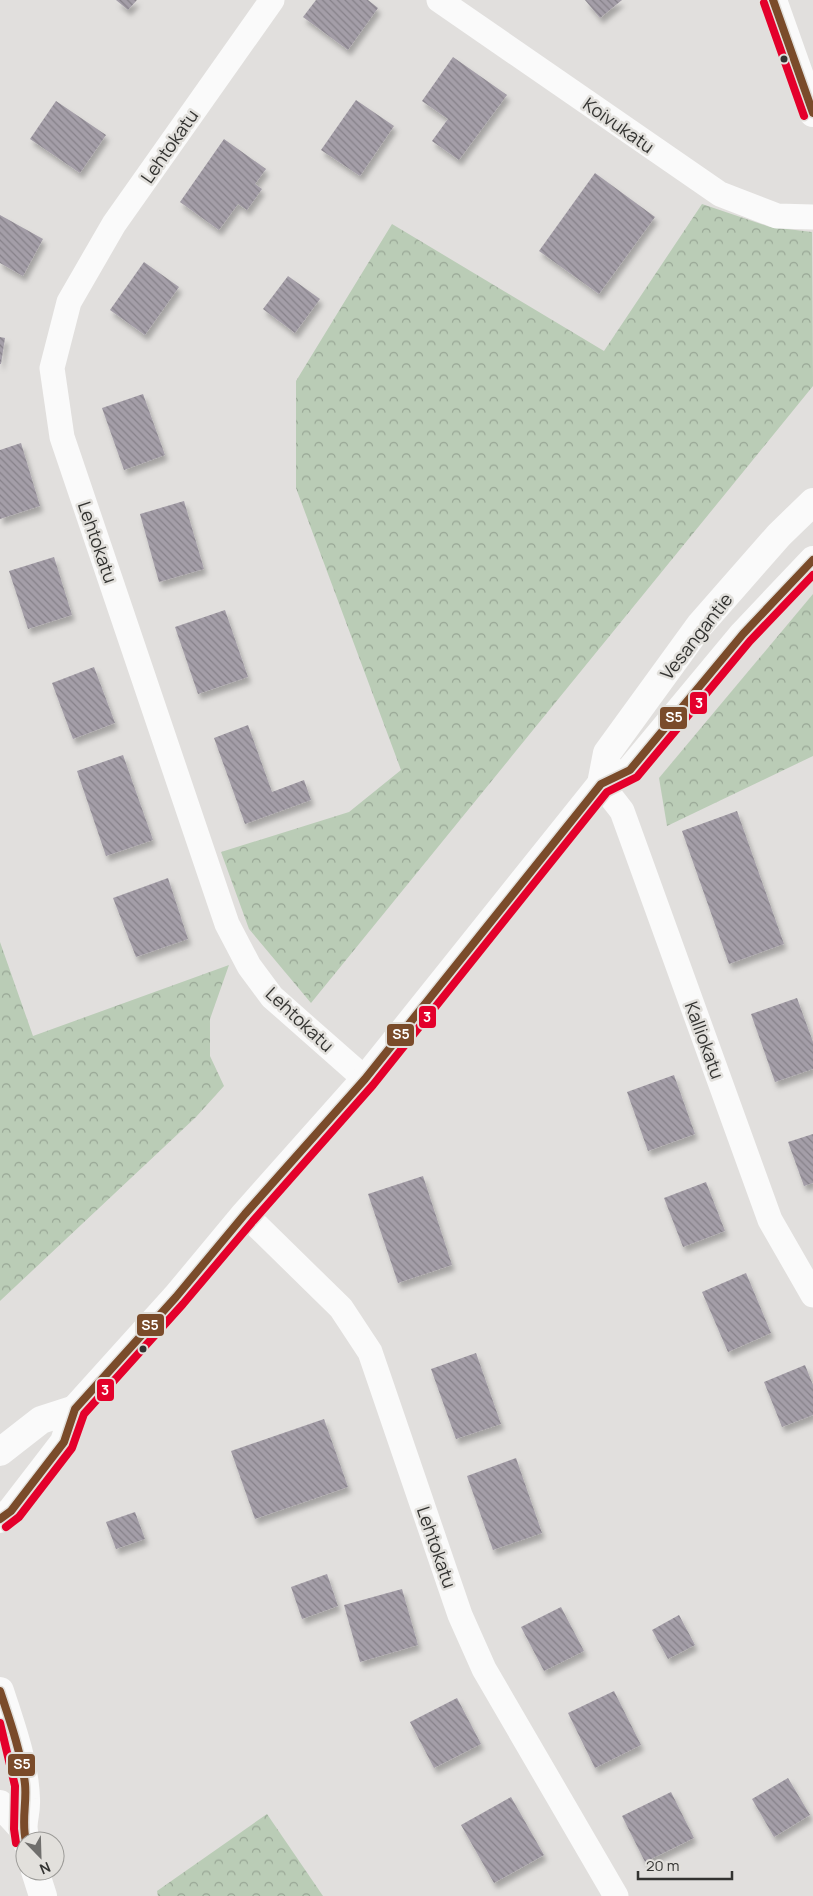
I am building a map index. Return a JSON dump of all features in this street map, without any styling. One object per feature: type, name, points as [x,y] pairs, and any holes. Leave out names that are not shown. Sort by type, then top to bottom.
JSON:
[{"type":"main road","points":[[773,0],[813,113]]},
{"type":"main road","name":"Vesangantie","points":[[601,784],[607,753],[700,625],[779,536],[813,502]]},
{"type":"main road","name":"Vesangantie","points":[[0,1519],[10,1511],[64,1442],[75,1409],[176,1297],[244,1214],[365,1079],[601,784],[630,770],[742,634],[813,560]]},
{"type":"main road","points":[[0,1452],[41,1420],[75,1409]]},
{"type":"main road","points":[[0,1690],[18,1750],[26,1800],[24,1831]]},
{"type":"main road","points":[[0,1804],[22,1831]]},
{"type":"main road","points":[[38,1881],[43,1896]]},
{"type":"street","name":"Lehtokatu","points":[[272,0],[114,224],[69,302],[52,368],[62,437],[227,924],[249,966],[272,996],[365,1079]]},
{"type":"street","name":"Koivukatu","points":[[439,0],[720,194],[777,216],[813,217]]},
{"type":"street","name":"Kalliokatu","points":[[601,784],[622,811],[770,1220],[813,1295]]},
{"type":"street","name":"Lehtokatu","points":[[244,1214],[340,1308],[370,1352],[460,1615],[480,1660],[616,1896]]},
{"type":"green space","points":[[702,204],[770,227],[812,232],[813,386],[311,1003],[249,929],[221,852],[349,812],[401,770],[296,488],[296,381],[392,224],[604,351]]},
{"type":"green space","points":[[813,594],[813,756],[667,826],[659,778]]},
{"type":"green space","points":[[0,942],[33,1036],[229,965],[210,1019],[210,1056],[224,1086],[196,1117],[0,1301]]},
{"type":"green space","points":[[267,1814],[323,1896],[158,1896],[157,1891]]},
{"type":"building","points":[[116,0],[137,0],[128,10]]},
{"type":"building","points":[[316,0],[368,0],[378,8],[348,50],[303,17]]},
{"type":"building","points":[[585,0],[622,0],[600,18]]},
{"type":"building","points":[[453,57],[507,95],[459,160],[432,141],[448,119],[422,101]]},
{"type":"building","points":[[356,100],[394,126],[360,176],[321,150]]},
{"type":"building","points":[[56,101],[106,135],[80,173],[30,139]]},
{"type":"building","points":[[224,139],[266,169],[255,184],[262,189],[247,210],[238,204],[219,230],[180,202]]},
{"type":"building","points":[[595,173],[655,217],[599,294],[539,251]]},
{"type":"building","points":[[0,215],[43,239],[23,276],[0,263]]},
{"type":"building","points":[[144,262],[179,287],[145,335],[110,310]]},
{"type":"building","points":[[288,276],[320,299],[295,333],[263,309]]},
{"type":"building","points":[[0,337],[5,338],[1,364],[0,364]]},
{"type":"building","points":[[143,394],[165,455],[124,470],[102,408]]},
{"type":"building","points":[[21,443],[40,506],[0,519],[0,450]]},
{"type":"building","points":[[184,501],[204,569],[159,582],[140,514]]},
{"type":"building","points":[[54,557],[72,615],[28,629],[9,571]]},
{"type":"building","points":[[225,610],[248,677],[198,694],[175,627]]},
{"type":"building","points":[[94,667],[115,723],[73,739],[52,683]]},
{"type":"building","points":[[248,725],[272,792],[304,780],[311,800],[245,824],[214,738]]},
{"type":"building","points":[[123,755],[153,840],[106,856],[77,771]]},
{"type":"building","points":[[737,811],[784,944],[729,964],[682,831]]},
{"type":"building","points":[[168,878],[188,939],[136,957],[113,898]]},
{"type":"building","points":[[797,998],[813,1042],[813,1069],[775,1082],[751,1014]]},
{"type":"building","points":[[674,1075],[695,1134],[648,1151],[627,1092]]},
{"type":"building","points":[[813,1134],[813,1183],[804,1186],[788,1142]]},
{"type":"building","points":[[423,1176],[452,1265],[398,1283],[368,1194]]},
{"type":"building","points":[[706,1182],[725,1231],[683,1247],[664,1198]]},
{"type":"building","points":[[746,1273],[771,1333],[728,1352],[702,1292]]},
{"type":"building","points":[[476,1353],[501,1424],[456,1439],[431,1369]]},
{"type":"building","points":[[805,1365],[813,1385],[813,1415],[782,1427],[764,1382]]},
{"type":"building","points":[[324,1419],[348,1487],[255,1519],[231,1451]]},
{"type":"building","points":[[516,1458],[542,1533],[493,1550],[467,1476]]},
{"type":"building","points":[[135,1512],[145,1539],[116,1549],[106,1522]]},
{"type":"building","points":[[327,1574],[338,1606],[302,1619],[291,1587]]},
{"type":"building","points":[[402,1589],[418,1645],[360,1662],[344,1605]]},
{"type":"building","points":[[561,1607],[584,1651],[544,1671],[521,1627]]},
{"type":"building","points":[[679,1615],[695,1645],[668,1659],[652,1630]]},
{"type":"building","points":[[614,1691],[641,1745],[595,1768],[568,1713]]},
{"type":"building","points":[[457,1698],[481,1744],[434,1768],[410,1722]]},
{"type":"building","points":[[788,1778],[810,1815],[774,1837],[752,1799]]},
{"type":"building","points":[[671,1792],[694,1838],[645,1862],[622,1816]]},
{"type":"building","points":[[511,1797],[544,1855],[494,1883],[461,1825]]},
{"type":"transit line","name":"S5","points":[[773,0],[813,113]]},
{"type":"transit line","name":"3","points":[[764,3],[804,116]]},
{"type":"transit line","name":"S5","points":[[0,1519],[11,1511],[64,1442],[75,1409],[176,1297],[245,1214],[365,1079],[601,784],[630,770],[743,634],[813,560]]},
{"type":"transit line","name":"3","points":[[6,1527],[19,1517],[72,1448],[84,1414],[183,1304],[253,1221],[373,1085],[607,792],[637,777],[750,641],[813,575]]},
{"type":"transit line","name":"S5","points":[[0,1691],[21,1760],[25,1784],[25,1831]]},
{"type":"transit line","name":"3","points":[[0,1723],[15,1786],[15,1836]]}]
